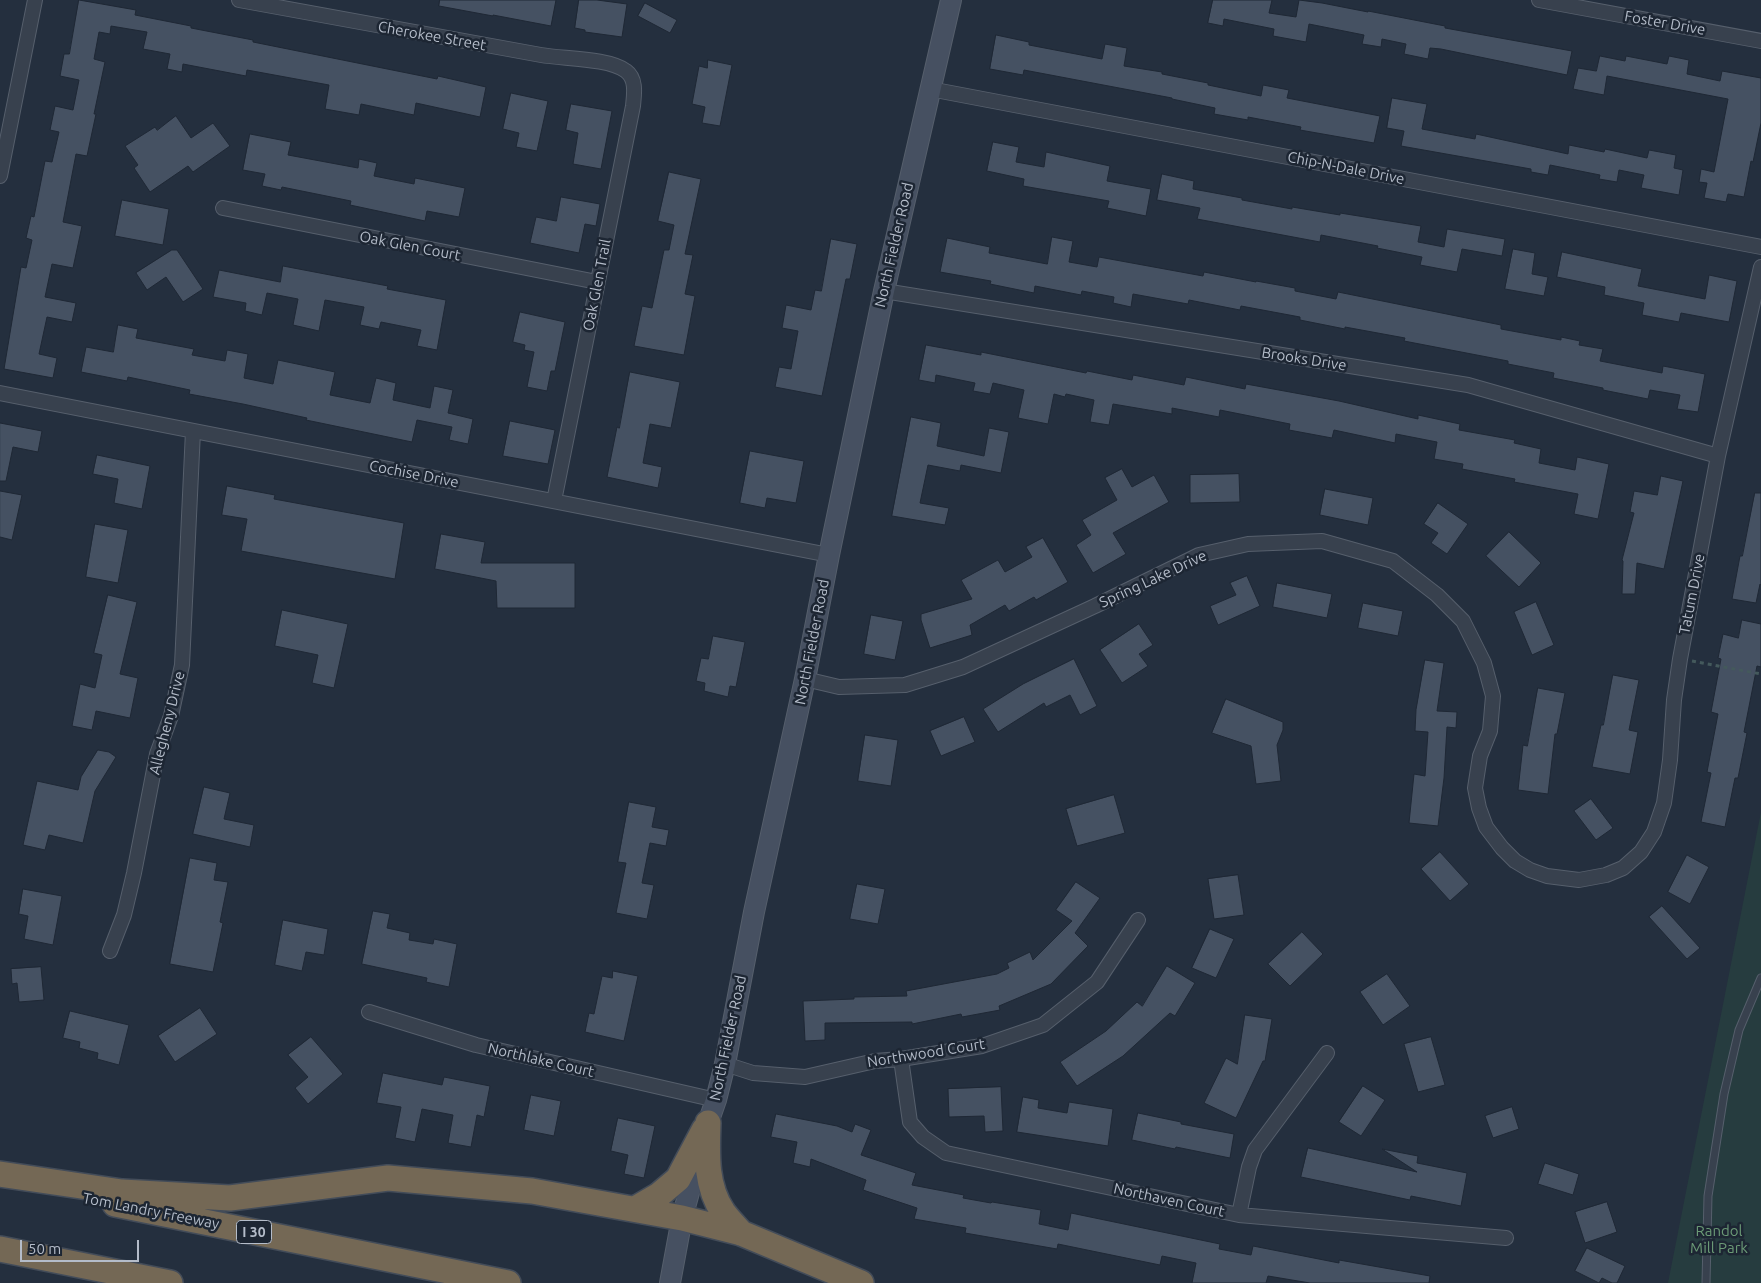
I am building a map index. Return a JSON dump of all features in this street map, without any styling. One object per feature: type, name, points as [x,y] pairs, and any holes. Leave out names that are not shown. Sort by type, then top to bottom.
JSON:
[{"type":"highway","points":[[635,1209],[659,1195],[678,1180],[708,1123]]},
{"type":"highway","points":[[708,1123],[706,1162],[712,1190],[722,1211],[741,1233]]},
{"type":"highway","points":[[0,1174],[122,1192],[230,1198],[388,1178],[532,1190],[682,1218],[741,1233],[861,1283]]},
{"type":"highway","name":"Tom Landry Freeway","points":[[0,1182],[508,1283]]},
{"type":"highway","points":[[0,1249],[170,1283]]},
{"type":"main road","name":"North Fielder Road","points":[[670,1283],[682,1218],[725,1064],[754,912],[806,679],[828,555],[884,290],[951,0]]},
{"type":"street","points":[[0,176],[35,0]]},
{"type":"street","name":"Cherokee Street","points":[[239,0],[549,56],[612,64],[625,70]]},
{"type":"street","name":"Foster Drive","points":[[1539,0],[1761,41]]},
{"type":"street","name":"Oak Glen Trail","points":[[554,501],[633,106],[634,87],[625,70]]},
{"type":"street","name":"Chip-N-Dale Drive","points":[[930,89],[1761,247]]},
{"type":"street","name":"Oak Glen Court","points":[[223,208],[598,282]]},
{"type":"street","name":"Tatum Drive","points":[[1579,880],[1606,876],[1623,868],[1641,852],[1654,832],[1665,794],[1680,659],[1718,456],[1761,267]]},
{"type":"street","name":"Brooks Drive","points":[[884,290],[1468,385],[1718,456]]},
{"type":"street","name":"Cochise Drive","points":[[0,393],[828,555]]},
{"type":"street","name":"Allegheny Drive","points":[[110,951],[124,915],[158,754],[170,716],[182,665],[194,431]]},
{"type":"street","name":"Spring Lake Drive","points":[[806,679],[839,687],[906,685],[963,667],[1199,555],[1248,544],[1322,541],[1394,561],[1437,595],[1463,621],[1484,663],[1493,696],[1490,731],[1480,756],[1476,788],[1479,808],[1486,827],[1502,848],[1522,865],[1547,876],[1579,880]]},
{"type":"street","name":"Northwood Court","points":[[725,1064],[753,1073],[805,1077],[875,1061],[901,1059],[982,1046],[1042,1024],[1097,982],[1138,920]]},
{"type":"street","name":"Northlake Court","points":[[369,1012],[476,1045],[716,1100]]},
{"type":"street","points":[[1239,1215],[1249,1167],[1255,1150],[1327,1053]]},
{"type":"street","name":"Northaven Court","points":[[901,1059],[910,1122],[923,1137],[946,1153],[1239,1215],[1506,1238]]},
{"type":"lane","points":[[1706,1283],[1708,1196],[1724,1094],[1740,1030],[1761,978]]},
{"type":"path","points":[[1680,659],[1761,674]]},
{"type":"green space","name":"Randol Mill Park","points":[[1761,812],[1761,1283],[1668,1283]]},
{"type":"building","points":[[79,0],[136,10],[135,15],[253,40],[253,42],[437,79],[438,76],[486,87],[480,117],[416,103],[414,115],[361,104],[359,115],[325,109],[329,85],[247,70],[246,76],[183,64],[182,72],[167,69],[170,54],[143,49],[147,32],[111,26],[110,34],[99,32],[94,59],[105,62],[94,114],[96,114],[87,156],[76,154],[63,222],[82,226],[73,268],[52,264],[45,297],[76,303],[72,322],[47,317],[39,354],[57,358],[53,378],[4,369],[21,267],[26,268],[32,240],[26,238],[31,216],[34,217],[45,161],[52,162],[59,132],[50,130],[55,106],[73,110],[79,80],[60,76],[64,54],[69,54]]},
{"type":"building","points":[[440,0],[556,0],[551,26],[439,6]]},
{"type":"building","points":[[579,0],[627,4],[622,37],[585,32],[585,30],[575,28]]},
{"type":"building","points":[[1213,0],[1272,0],[1269,13],[1296,17],[1299,0],[1322,3],[1572,51],[1567,75],[1441,49],[1430,48],[1428,59],[1404,54],[1406,44],[1382,39],[1381,47],[1362,44],[1364,35],[1309,24],[1306,42],[1273,36],[1274,29],[1224,19],[1223,26],[1208,23]]},
{"type":"building","points":[[645,3],[677,20],[670,33],[638,16]]},
{"type":"building","points":[[996,35],[1029,42],[1029,45],[1102,59],[1105,44],[1127,48],[1124,66],[1162,72],[1162,74],[1261,96],[1263,85],[1289,90],[1287,98],[1380,116],[1374,143],[1300,130],[1301,127],[1248,117],[1248,120],[1214,114],[1215,108],[1172,98],[1024,70],[1023,75],[990,69]]},
{"type":"building","points":[[1600,56],[1625,61],[1626,56],[1667,64],[1669,56],[1689,60],[1687,74],[1720,81],[1722,71],[1761,78],[1761,123],[1744,197],[1728,194],[1726,202],[1704,198],[1707,183],[1699,182],[1701,169],[1714,172],[1728,99],[1607,76],[1604,95],[1573,89],[1578,68],[1596,71]]},
{"type":"building","points":[[708,60],[732,65],[720,126],[702,123],[705,107],[692,104],[699,66],[707,68]]},
{"type":"building","points":[[511,93],[548,101],[537,151],[516,147],[519,133],[503,129]]},
{"type":"building","points":[[1392,98],[1427,104],[1422,129],[1475,139],[1476,134],[1568,154],[1569,145],[1604,152],[1605,149],[1647,158],[1649,150],[1676,155],[1674,168],[1683,170],[1679,195],[1641,188],[1644,175],[1619,170],[1617,182],[1599,179],[1600,175],[1550,165],[1548,175],[1531,172],[1531,169],[1401,146],[1404,131],[1387,128]]},
{"type":"building","points":[[571,104],[612,111],[601,169],[573,164],[578,133],[566,130]]},
{"type":"building","points":[[176,116],[191,138],[213,123],[230,146],[193,172],[188,166],[150,192],[134,168],[138,165],[125,146],[155,127],[157,130]]},
{"type":"building","points":[[250,134],[291,142],[288,155],[358,168],[359,159],[377,163],[374,176],[414,184],[415,178],[465,188],[459,217],[427,211],[425,221],[350,205],[351,201],[282,187],[281,190],[262,186],[265,174],[243,170]]},
{"type":"building","points":[[993,142],[1019,147],[1016,162],[1044,167],[1046,152],[1110,166],[1107,181],[1151,189],[1146,216],[1107,208],[1109,201],[1023,186],[1024,179],[987,171]]},
{"type":"building","points":[[669,172],[701,179],[685,254],[693,255],[685,294],[695,296],[684,355],[634,346],[642,306],[652,308],[664,250],[669,250],[674,225],[658,221]]},
{"type":"building","points":[[1162,174],[1194,181],[1193,189],[1242,198],[1242,200],[1292,209],[1292,207],[1340,215],[1340,213],[1421,226],[1418,242],[1444,247],[1447,229],[1505,239],[1502,256],[1462,249],[1457,272],[1420,265],[1422,257],[1377,248],[1378,246],[1321,235],[1320,242],[1197,219],[1200,208],[1157,200]]},
{"type":"building","points":[[561,197],[600,204],[596,226],[585,224],[579,253],[530,243],[536,217],[556,221]]},
{"type":"building","points":[[122,200],[169,209],[163,245],[115,236]]},
{"type":"building","points":[[1052,237],[1073,241],[1069,262],[1097,267],[1099,257],[1203,276],[1204,272],[1256,281],[1295,288],[1295,291],[1336,299],[1338,292],[1501,325],[1501,329],[1561,340],[1561,337],[1580,341],[1579,345],[1603,349],[1600,361],[1662,373],[1663,366],[1705,374],[1698,412],[1677,409],[1680,395],[1650,390],[1648,399],[1603,390],[1603,388],[1553,378],[1554,373],[1508,364],[1508,361],[1404,341],[1405,338],[1300,320],[1300,317],[1241,306],[1240,310],[1189,300],[1188,304],[1133,294],[1131,307],[1113,303],[1114,297],[1082,291],[1081,295],[1035,286],[1034,293],[990,284],[991,281],[940,272],[947,238],[990,247],[989,253],[1047,264]]},
{"type":"building","points":[[831,239],[857,244],[850,279],[846,279],[822,396],[775,387],[779,367],[791,369],[798,331],[782,328],[786,305],[811,310],[815,290],[821,291]]},
{"type":"building","points":[[1513,249],[1535,253],[1532,274],[1548,277],[1544,296],[1505,289]]},
{"type":"building","points":[[172,250],[177,250],[203,289],[183,302],[166,277],[147,290],[136,273]]},
{"type":"building","points":[[1562,252],[1642,269],[1638,286],[1705,299],[1709,275],[1737,281],[1729,322],[1681,313],[1679,322],[1642,315],[1644,303],[1604,295],[1605,287],[1557,277]]},
{"type":"building","points":[[283,266],[388,286],[387,289],[446,300],[437,350],[417,346],[421,330],[381,322],[379,329],[360,325],[364,307],[325,300],[319,331],[293,325],[298,299],[267,293],[262,315],[245,311],[246,303],[213,297],[219,270],[280,282]]},
{"type":"building","points":[[520,312],[565,322],[555,371],[551,371],[547,391],[527,387],[534,352],[524,350],[525,345],[513,342]]},
{"type":"building","points":[[118,325],[138,329],[136,338],[194,349],[192,355],[225,361],[227,350],[248,354],[244,378],[273,384],[278,360],[335,372],[330,395],[370,403],[376,378],[396,383],[393,400],[430,408],[434,386],[453,390],[448,413],[473,419],[468,444],[449,440],[452,427],[417,420],[412,442],[306,420],[307,418],[243,404],[189,394],[190,390],[128,377],[127,381],[81,372],[86,347],[113,352]]},
{"type":"building","points":[[926,345],[981,355],[981,352],[1086,373],[1087,371],[1132,380],[1133,375],[1184,385],[1186,377],[1245,389],[1246,384],[1339,401],[1418,419],[1418,415],[1460,424],[1459,430],[1515,440],[1514,443],[1541,449],[1539,463],[1575,470],[1577,457],[1609,464],[1598,519],[1574,514],[1578,494],[1514,482],[1515,479],[1462,469],[1463,464],[1434,459],[1437,442],[1396,434],[1395,443],[1334,430],[1332,438],[1289,430],[1290,424],[1220,410],[1219,417],[1172,408],[1172,414],[1113,404],[1109,425],[1090,422],[1094,400],[1066,394],[1065,397],[1054,394],[1048,424],[1018,418],[1024,390],[993,383],[990,394],[973,391],[975,383],[936,375],[935,383],[919,380]]},
{"type":"building","points":[[630,372],[680,382],[671,428],[650,424],[643,463],[662,467],[658,488],[607,477]]},
{"type":"building","points":[[911,417],[941,423],[937,446],[984,456],[989,428],[1009,432],[1001,473],[961,465],[960,471],[928,465],[920,503],[949,508],[945,525],[892,516]]},
{"type":"building","points":[[510,421],[555,430],[548,464],[503,456]]},
{"type":"building","points":[[0,423],[42,431],[38,452],[13,447],[6,481],[0,481]]},
{"type":"building","points":[[750,451],[804,461],[796,503],[767,498],[765,508],[740,503]]},
{"type":"building","points":[[97,455],[150,466],[142,509],[114,503],[118,479],[93,474]]},
{"type":"building","points":[[1122,469],[1132,487],[1154,475],[1169,502],[1113,533],[1126,554],[1093,573],[1076,545],[1091,535],[1082,520],[1117,500],[1105,478]]},
{"type":"building","points":[[1239,474],[1240,502],[1190,503],[1190,475]]},
{"type":"building","points":[[1661,476],[1683,481],[1664,569],[1637,563],[1635,594],[1622,594],[1622,560],[1634,513],[1630,512],[1634,491],[1657,495]]},
{"type":"building","points":[[227,486],[275,495],[274,499],[404,523],[395,579],[241,551],[247,519],[222,515]]},
{"type":"building","points":[[1325,489],[1373,498],[1368,525],[1320,515]]},
{"type":"building","points":[[0,491],[22,495],[12,540],[0,537]]},
{"type":"building","points":[[1755,493],[1761,493],[1761,585],[1756,603],[1732,599]]},
{"type":"building","points":[[1438,503],[1468,524],[1447,554],[1431,543],[1438,533],[1424,524]]},
{"type":"building","points":[[95,524],[128,530],[118,583],[86,577]]},
{"type":"building","points":[[1509,532],[1541,563],[1519,587],[1486,556]]},
{"type":"building","points":[[441,534],[485,542],[481,563],[575,563],[575,608],[497,608],[496,581],[435,569]]},
{"type":"building","points":[[1043,538],[1068,582],[1036,600],[1034,597],[1009,611],[1005,605],[970,625],[972,635],[930,648],[921,620],[921,614],[972,599],[961,580],[998,560],[1005,572],[1032,557],[1026,547]]},
{"type":"building","points":[[1247,576],[1260,606],[1218,625],[1210,606],[1236,595],[1230,583]]},
{"type":"building","points":[[1277,583],[1332,594],[1327,618],[1273,607]]},
{"type":"building","points":[[108,595],[137,602],[120,674],[138,678],[130,718],[96,711],[92,730],[72,726],[80,684],[95,688],[102,655],[94,653]]},
{"type":"building","points":[[1536,602],[1554,645],[1532,655],[1514,612]]},
{"type":"building","points":[[1363,603],[1403,611],[1398,636],[1358,628]]},
{"type":"building","points":[[282,610],[348,624],[334,688],[312,683],[318,655],[275,646]]},
{"type":"building","points":[[871,615],[903,621],[895,660],[864,654]]},
{"type":"building","points":[[1742,620],[1761,624],[1761,667],[1757,666],[1744,732],[1747,733],[1725,827],[1701,822],[1711,773],[1707,772],[1718,714],[1711,712],[1721,659],[1718,658],[1723,634],[1738,638]]},
{"type":"building","points":[[1139,624],[1153,645],[1139,654],[1148,666],[1122,683],[1100,650]]},
{"type":"building","points":[[713,636],[745,642],[736,687],[730,686],[728,697],[704,691],[705,683],[696,681],[701,658],[708,659]]},
{"type":"building","points":[[1074,659],[1097,706],[1080,715],[1070,695],[1046,707],[1044,703],[998,732],[983,709],[1023,684]]},
{"type":"building","points":[[1425,660],[1444,663],[1437,711],[1457,712],[1456,728],[1447,727],[1444,778],[1438,826],[1409,823],[1414,774],[1425,776],[1428,732],[1415,731],[1416,710]]},
{"type":"building","points":[[1613,675],[1639,680],[1629,730],[1638,732],[1630,774],[1592,767]]},
{"type":"building","points":[[1538,688],[1565,693],[1557,734],[1555,734],[1548,794],[1518,790],[1523,745],[1527,746]]},
{"type":"building","points":[[1226,699],[1283,722],[1283,730],[1277,745],[1281,781],[1256,784],[1251,746],[1212,733]]},
{"type":"building","points":[[964,717],[975,742],[941,756],[930,731]]},
{"type":"building","points":[[865,735],[898,740],[891,786],[858,781]]},
{"type":"building","points":[[98,750],[109,752],[116,757],[95,791],[83,843],[49,835],[45,850],[23,845],[37,781],[78,790],[81,777]]},
{"type":"building","points":[[204,787],[230,793],[224,819],[254,825],[250,847],[193,834]]},
{"type":"building","points":[[1114,795],[1125,833],[1077,846],[1066,809]]},
{"type":"building","points":[[1591,799],[1613,828],[1596,840],[1574,811]]},
{"type":"building","points":[[629,802],[656,807],[652,827],[669,830],[666,846],[650,843],[642,883],[654,885],[647,919],[616,913],[626,863],[618,862]]},
{"type":"building","points":[[1440,852],[1469,884],[1450,901],[1421,869]]},
{"type":"building","points":[[1687,855],[1709,867],[1690,904],[1668,892]]},
{"type":"building","points":[[190,858],[217,863],[214,880],[228,882],[220,922],[223,923],[213,972],[170,964]]},
{"type":"building","points":[[1238,875],[1244,915],[1214,919],[1208,879]]},
{"type":"building","points":[[1076,882],[1100,898],[1075,933],[1088,946],[1051,984],[999,1006],[1000,1010],[962,1017],[961,1014],[912,1024],[912,1022],[825,1023],[825,1040],[805,1041],[803,1001],[854,999],[854,997],[907,996],[906,991],[997,974],[1009,968],[1007,963],[1030,952],[1033,960],[1072,921],[1056,910]]},
{"type":"building","points":[[857,884],[885,889],[878,924],[850,919]]},
{"type":"building","points":[[23,889],[62,896],[53,945],[24,939],[28,916],[19,914]]},
{"type":"building","points":[[1662,906],[1700,948],[1687,959],[1649,917]]},
{"type":"building","points":[[373,911],[390,914],[387,928],[410,933],[409,940],[433,944],[434,939],[457,944],[449,987],[426,982],[427,978],[362,964]]},
{"type":"building","points":[[283,920],[328,929],[324,955],[306,952],[302,971],[275,965]]},
{"type":"building","points":[[1210,929],[1234,939],[1216,978],[1192,968]]},
{"type":"building","points":[[1302,932],[1323,954],[1290,986],[1268,964]]},
{"type":"building","points":[[1167,966],[1195,983],[1175,1016],[1170,1013],[1123,1056],[1077,1086],[1060,1062],[1106,1031],[1137,1002],[1142,1006]]},
{"type":"building","points":[[41,967],[44,1000],[19,1002],[17,983],[12,984],[11,969]]},
{"type":"building","points":[[613,971],[638,976],[624,1041],[585,1032],[589,1013],[594,1014],[602,976],[612,978]]},
{"type":"building","points":[[1387,974],[1410,1006],[1383,1025],[1360,992]]},
{"type":"building","points":[[200,1008],[217,1034],[175,1062],[158,1036]]},
{"type":"building","points":[[70,1011],[129,1025],[119,1065],[97,1059],[98,1053],[79,1048],[80,1042],[63,1038]]},
{"type":"building","points":[[1245,1015],[1272,1019],[1265,1061],[1263,1061],[1236,1118],[1204,1103],[1226,1058],[1237,1064]]},
{"type":"building","points":[[311,1037],[343,1074],[308,1104],[295,1088],[308,1077],[288,1055]]},
{"type":"building","points":[[1431,1037],[1445,1085],[1418,1092],[1404,1044]]},
{"type":"building","points":[[383,1073],[442,1085],[444,1077],[490,1086],[484,1117],[477,1115],[471,1147],[448,1143],[453,1115],[422,1109],[415,1142],[395,1138],[401,1107],[377,1103]]},
{"type":"building","points":[[1363,1086],[1385,1100],[1361,1136],[1339,1122]]},
{"type":"building","points":[[1001,1087],[1003,1131],[985,1132],[984,1116],[949,1117],[948,1089]]},
{"type":"building","points":[[531,1095],[561,1101],[554,1136],[524,1130]]},
{"type":"building","points":[[1023,1097],[1039,1100],[1038,1108],[1067,1113],[1069,1102],[1113,1109],[1108,1146],[1017,1132]]},
{"type":"building","points":[[1512,1107],[1519,1129],[1493,1138],[1485,1116]]},
{"type":"building","points":[[1138,1113],[1181,1122],[1181,1124],[1234,1134],[1230,1158],[1132,1140]]},
{"type":"building","points":[[776,1114],[837,1126],[852,1132],[855,1124],[871,1130],[861,1155],[916,1173],[912,1185],[964,1195],[963,1198],[1041,1210],[1039,1224],[1068,1230],[1071,1213],[1220,1244],[1219,1249],[1251,1255],[1253,1246],[1339,1263],[1339,1260],[1430,1276],[1429,1283],[1310,1283],[1268,1276],[1266,1283],[1192,1283],[1196,1263],[1162,1256],[1160,1265],[1058,1244],[1057,1249],[965,1233],[966,1228],[914,1219],[917,1208],[863,1190],[866,1180],[811,1159],[810,1167],[793,1163],[797,1142],[771,1137]]},
{"type":"building","points":[[618,1118],[655,1126],[644,1178],[624,1174],[628,1155],[611,1151]]},
{"type":"building","points":[[1308,1148],[1417,1172],[1382,1149],[1418,1156],[1417,1163],[1467,1173],[1461,1206],[1411,1196],[1410,1200],[1301,1177]]},
{"type":"building","points":[[1545,1163],[1579,1174],[1573,1195],[1538,1184]]},
{"type":"building","points":[[1607,1202],[1617,1232],[1585,1243],[1575,1212]]},
{"type":"building","points":[[1587,1248],[1625,1266],[1617,1283],[1612,1283],[1602,1278],[1599,1283],[1575,1271]]}]
